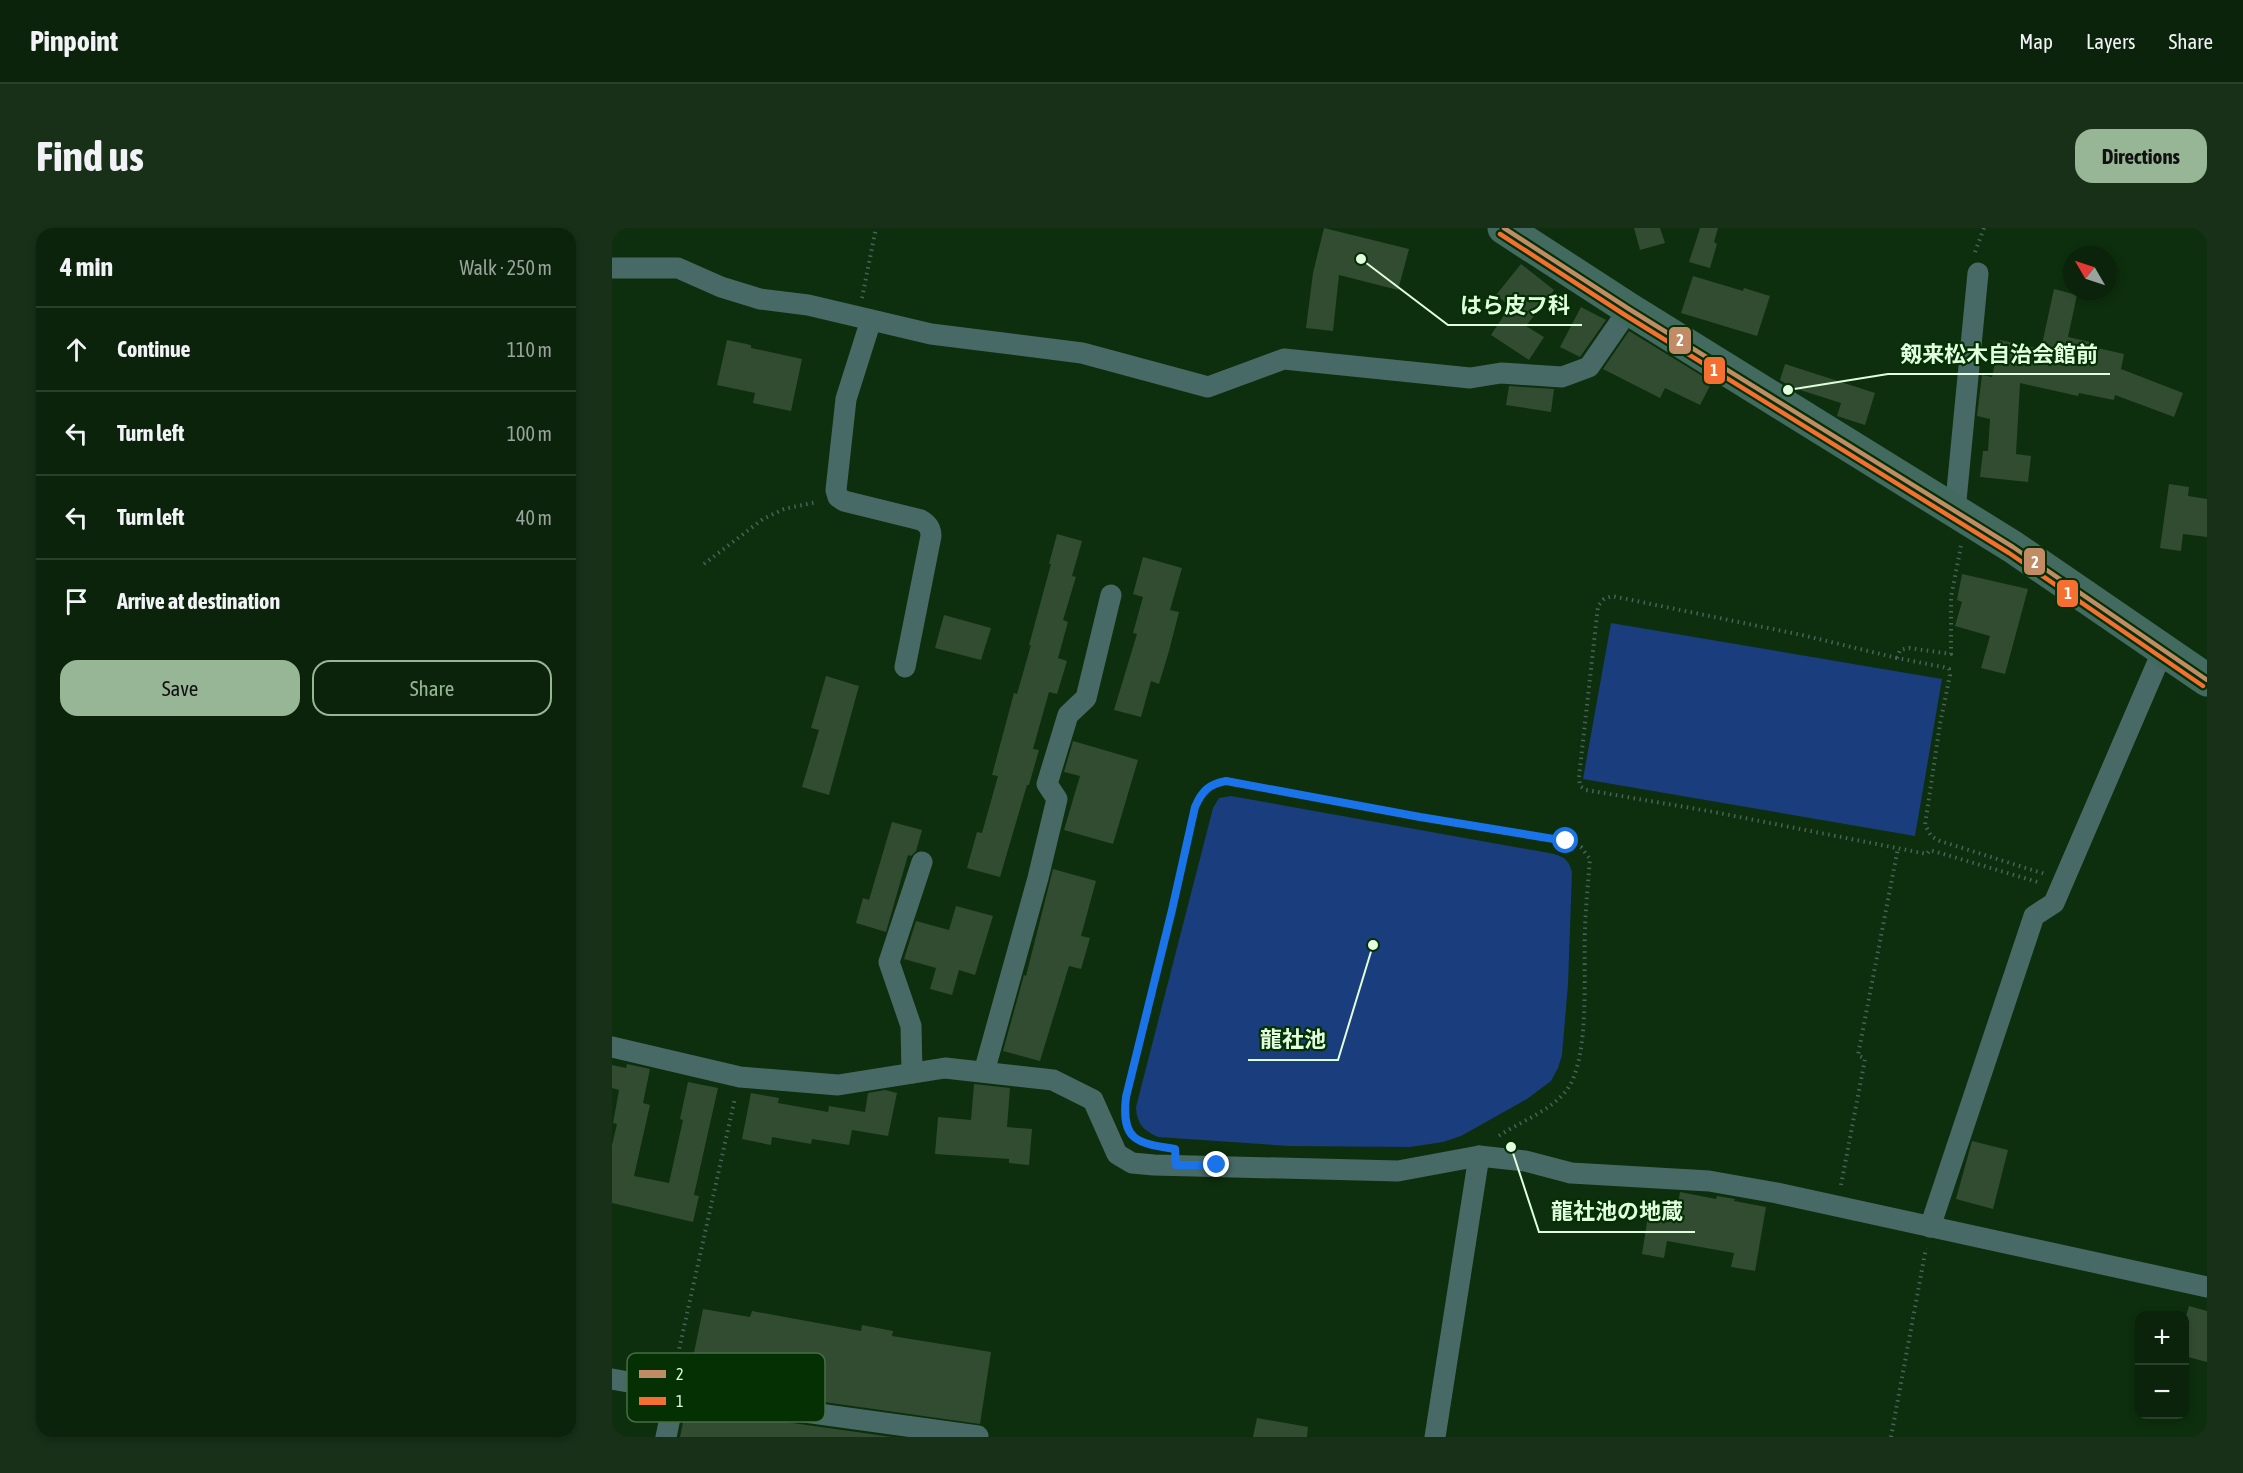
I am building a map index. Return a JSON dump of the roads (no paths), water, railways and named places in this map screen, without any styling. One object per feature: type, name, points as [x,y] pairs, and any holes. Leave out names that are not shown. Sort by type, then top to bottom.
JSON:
[{"type":"main road","points":[[1504,228],[1629,309],[2013,547],[2207,680]]},
{"type":"street","points":[[612,268],[678,268],[722,287],[760,299],[808,305],[931,334],[1082,353],[1208,387],[1284,360],[1470,378],[1501,373],[1562,376],[1589,367],[1629,309]]},
{"type":"street","points":[[1963,516],[1978,273]]},
{"type":"street","points":[[864,318],[846,399],[836,490],[838,497],[844,501],[921,520],[931,530],[905,667]]},
{"type":"street","points":[[984,1071],[1038,878],[1057,799],[1047,784],[1068,715],[1086,698],[1111,595]]},
{"type":"street","points":[[1930,1227],[2034,916],[2054,903],[2163,650]]},
{"type":"street","points":[[912,1073],[911,1026],[889,962],[922,862]]},
{"type":"street","points":[[612,1047],[740,1077],[838,1085],[945,1068],[1053,1080],[1093,1100],[1117,1154],[1132,1163],[1154,1166],[1398,1171],[1479,1156],[1525,1161],[1571,1173],[1710,1181],[2207,1287]]},
{"type":"street","points":[[1436,1437],[1479,1156]]},
{"type":"street","points":[[612,1378],[627,1381]]},
{"type":"street","points":[[825,1415],[978,1436]]},
{"type":"street","points":[[666,1437],[669,1422]]},
{"type":"water","points":[[1611,623],[1942,679],[1915,836],[1583,779]]},
{"type":"water","points":[[1231,796],[1549,853],[1564,858],[1572,872],[1568,984],[1562,1055],[1551,1081],[1527,1099],[1461,1136],[1443,1142],[1410,1147],[1289,1146],[1158,1137],[1148,1132],[1139,1122],[1136,1107],[1213,808],[1219,798]]},
{"type":"place","name":"はら皮フ科","points":[[1361,259]]},
{"type":"place","name":"剱来松木自治会館前","points":[[1788,390]]},
{"type":"place","name":"龍社池","points":[[1373,945]]},
{"type":"place","name":"龍社池の地蔵","points":[[1511,1147]]}]
